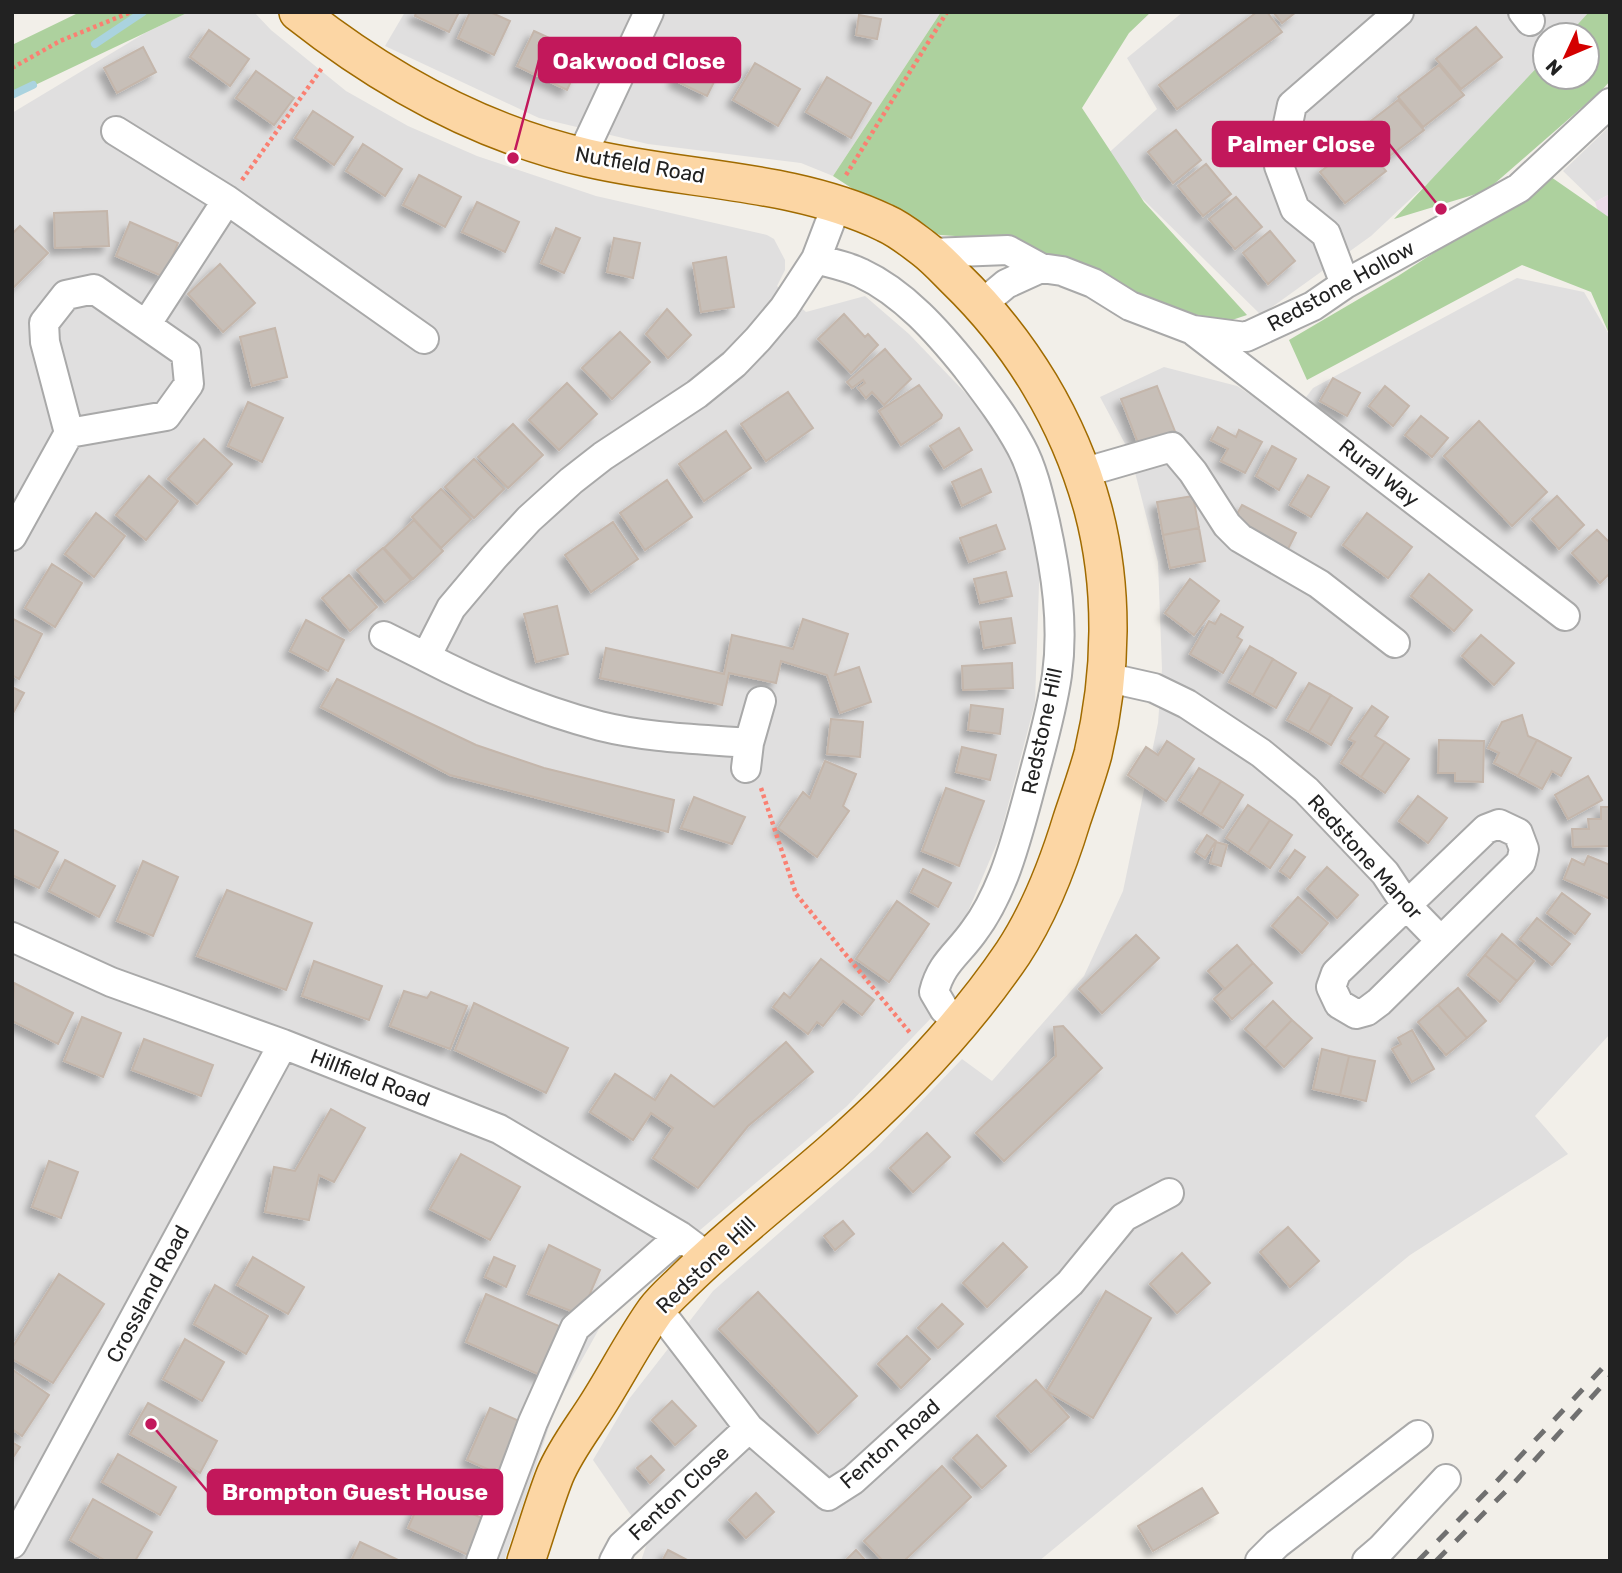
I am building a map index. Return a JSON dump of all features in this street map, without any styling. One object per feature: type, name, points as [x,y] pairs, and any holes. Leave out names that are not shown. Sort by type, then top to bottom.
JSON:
[{"type":"main road","name":"Nutfield Road","points":[[298,12],[339,44],[426,96],[484,123],[581,157],[769,187],[840,190],[930,253],[982,304]]},
{"type":"main road","name":"Redstone Hill","points":[[526,1561],[556,1471],[694,1247],[833,1152],[873,1115],[929,1056],[982,997],[1016,948],[1061,855],[1093,754],[1105,677],[1108,626],[1107,583],[1102,543],[1067,434],[1045,392],[999,324],[982,304]]},
{"type":"street","points":[[581,157],[649,12]]},
{"type":"street","points":[[1345,284],[1326,234],[1295,209],[1279,166],[1292,105],[1399,12]]},
{"type":"street","name":"Redstone Hollow","points":[[930,253],[1008,250],[1041,268],[1062,271],[1093,283],[1130,306],[1193,330],[1246,337],[1313,306],[1345,284],[1518,188],[1610,103]]},
{"type":"street","points":[[116,131],[227,200],[424,339]]},
{"type":"street","points":[[426,657],[451,608],[529,519],[603,456],[697,394],[734,364],[783,308],[816,259],[840,190]]},
{"type":"street","points":[[146,326],[227,200]]},
{"type":"street","name":"Redstone Hill","points":[[816,259],[861,272],[905,301],[950,347],[987,394],[1022,448],[1038,493],[1050,544],[1057,590],[1057,674],[1019,831],[1004,876],[974,932],[947,961],[937,977],[934,992],[944,1009],[958,1023]]},
{"type":"street","points":[[982,304],[1006,284],[1041,268]]},
{"type":"street","points":[[12,536],[69,433],[45,342],[44,323],[66,295],[94,289],[186,354],[189,384],[166,416],[69,433]]},
{"type":"street","name":"Rural Way","points":[[1193,330],[1565,616]]},
{"type":"street","points":[[1082,474],[1172,447],[1193,472],[1227,525],[1240,538],[1319,584],[1395,643]]},
{"type":"street","points":[[384,636],[483,686],[527,703],[601,726],[669,737],[748,755],[761,701]]},
{"type":"street","name":"Redstone Manor","points":[[1105,677],[1154,688],[1187,704],[1261,753],[1306,790],[1385,873],[1407,906],[1441,941]]},
{"type":"street","points":[[1499,824],[1518,833],[1524,849],[1521,862],[1441,941],[1367,1011],[1356,1014],[1339,1004],[1331,987],[1336,973],[1486,829],[1499,824]]},
{"type":"street","name":"Hillfield Road","points":[[12,937],[111,982],[283,1044],[499,1129],[694,1247]]},
{"type":"street","name":"Crossland Road","points":[[12,1545],[283,1044]]},
{"type":"street","name":"Fenton Road","points":[[657,1308],[749,1428],[828,1496],[853,1480],[1070,1283],[1124,1217],[1169,1194]]},
{"type":"street","points":[[481,1561],[533,1422],[575,1328],[694,1247]]},
{"type":"street","name":"Fenton Close","points":[[614,1561],[622,1546],[749,1428]]},
{"type":"street","points":[[1260,1561],[1277,1544],[1418,1435]]},
{"type":"street","points":[[1367,1561],[1446,1479]]},
{"type":"path","points":[[12,68],[60,41],[131,12]]},
{"type":"path","points":[[840,190],[947,12]]},
{"type":"path","points":[[227,200],[339,44]]},
{"type":"path","points":[[748,755],[796,894],[929,1056]]},
{"type":"shaded area","points":[[189,12],[254,12],[271,30],[346,91],[408,126],[477,156],[596,196],[767,235],[774,239],[785,260],[785,270],[777,286],[806,312],[865,296],[909,334],[975,403],[1012,458],[1040,555],[1035,703],[1000,836],[961,928],[934,1015],[847,1106],[661,1263],[599,1329],[556,1406],[504,1561],[12,1561],[12,113],[145,33]]},
{"type":"shaded area","points":[[405,12],[941,12],[833,176],[801,163],[648,144],[539,118],[385,46]]},
{"type":"shaded area","points":[[1183,12],[1610,12],[1601,21],[1531,21],[1531,86],[1371,236],[1261,315],[1102,159],[1157,109],[1127,58]]},
{"type":"shaded area","points":[[1610,126],[1610,194],[1595,202],[1563,171]]},
{"type":"shaded area","points":[[1610,194],[1610,248],[1595,202]]},
{"type":"shaded area","points":[[1517,278],[1584,292],[1610,336],[1610,1034],[1535,1116],[1568,1154],[1410,1255],[1039,1561],[641,1561],[648,1540],[593,1460],[629,1399],[713,1291],[875,1149],[962,1059],[992,1081],[1084,976],[1123,891],[1158,723],[1162,669],[1158,562],[1130,453],[1100,397],[1164,367],[1237,386],[1289,420],[1313,388]]},
{"type":"green space","points":[[80,12],[189,12],[12,96],[12,45]]},
{"type":"green space","points":[[941,12],[1151,12],[1129,33],[1082,108],[1144,202],[1247,315],[1223,323],[1109,287],[1000,239],[940,235],[887,211],[833,176]]},
{"type":"green space","points":[[1589,12],[1610,12],[1610,81],[1601,91],[1601,21],[1581,21]]},
{"type":"green space","points":[[1531,74],[1531,91],[1601,91],[1486,191],[1394,219]]},
{"type":"green space","points":[[1551,177],[1610,218],[1610,336],[1591,292],[1522,265],[1307,380],[1289,340],[1398,276]]},
{"type":"building","points":[[416,12],[459,12],[449,32],[415,16]]},
{"type":"building","points":[[470,12],[490,12],[510,21],[494,55],[458,38]]},
{"type":"building","points":[[1257,12],[1267,12],[1282,32],[1177,109],[1159,85]]},
{"type":"building","points":[[1273,12],[1296,12],[1282,23]]},
{"type":"building","points":[[859,15],[881,19],[877,39],[856,35]]},
{"type":"building","points":[[1476,27],[1502,57],[1461,89],[1436,59]]},
{"type":"building","points":[[209,30],[249,59],[230,86],[190,57]]},
{"type":"building","points":[[534,31],[584,54],[567,90],[517,66]]},
{"type":"building","points":[[691,44],[725,60],[707,96],[674,80]]},
{"type":"building","points":[[143,47],[156,72],[117,93],[104,68]]},
{"type":"building","points":[[755,63],[800,89],[778,126],[733,100]]},
{"type":"building","points":[[1439,65],[1464,95],[1423,127],[1398,97]]},
{"type":"building","points":[[256,71],[294,98],[274,125],[236,98]]},
{"type":"building","points":[[827,77],[871,103],[851,138],[806,112]]},
{"type":"building","points":[[1398,100],[1424,130],[1383,161],[1358,131]]},
{"type":"building","points":[[313,111],[353,137],[334,165],[295,138]]},
{"type":"building","points":[[1176,130],[1201,160],[1173,183],[1148,152]]},
{"type":"building","points":[[1361,140],[1386,171],[1345,203],[1320,172]]},
{"type":"building","points":[[363,144],[402,169],[385,196],[346,171]]},
{"type":"building","points":[[1206,164],[1231,194],[1203,216],[1178,186]]},
{"type":"building","points":[[419,175],[461,197],[445,227],[403,205]]},
{"type":"building","points":[[1236,197],[1262,227],[1235,249],[1209,219]]},
{"type":"building","points":[[477,202],[519,222],[505,252],[462,232]]},
{"type":"building","points":[[107,211],[109,246],[55,248],[54,213]]},
{"type":"building","points":[[130,222],[178,243],[164,277],[116,256]]},
{"type":"building","points":[[20,226],[48,253],[12,289],[12,234]]},
{"type":"building","points":[[556,228],[580,238],[564,273],[541,263]]},
{"type":"building","points":[[1270,231],[1295,261],[1268,284],[1243,253]]},
{"type":"building","points":[[614,238],[640,243],[633,278],[607,272]]},
{"type":"building","points":[[726,257],[734,307],[701,312],[693,263]]},
{"type":"building","points":[[220,264],[255,303],[223,332],[188,294]]},
{"type":"building","points":[[667,309],[691,335],[668,358],[646,334]]},
{"type":"building","points":[[844,314],[865,337],[868,334],[878,345],[851,373],[818,339]]},
{"type":"building","points":[[275,328],[287,377],[252,386],[240,337]]},
{"type":"building","points":[[620,332],[650,362],[612,399],[582,368]]},
{"type":"building","points":[[885,349],[911,379],[884,405],[872,392],[866,398],[858,388],[865,383],[863,380],[852,388],[847,382]]},
{"type":"building","points":[[1333,378],[1360,393],[1347,416],[1320,401]]},
{"type":"building","points":[[567,383],[597,414],[559,450],[529,420]]},
{"type":"building","points":[[919,385],[942,415],[901,445],[879,411]]},
{"type":"building","points":[[1157,386],[1176,434],[1140,448],[1121,399]]},
{"type":"building","points":[[1385,386],[1409,406],[1393,426],[1369,406]]},
{"type":"building","points":[[788,392],[813,428],[766,461],[741,424]]},
{"type":"building","points":[[248,402],[283,418],[262,462],[228,446]]},
{"type":"building","points":[[1421,416],[1448,438],[1432,457],[1405,435]]},
{"type":"building","points":[[1479,421],[1547,492],[1512,526],[1444,456]]},
{"type":"building","points":[[513,424],[543,455],[508,488],[478,457]]},
{"type":"building","points":[[1218,427],[1236,437],[1239,430],[1262,442],[1245,473],[1221,461],[1228,449],[1211,440]]},
{"type":"building","points":[[959,428],[972,450],[944,468],[930,446]]},
{"type":"building","points":[[726,431],[751,468],[704,501],[679,464]]},
{"type":"building","points":[[204,439],[232,464],[197,504],[168,479]]},
{"type":"building","points":[[1272,446],[1296,459],[1279,490],[1256,476]]},
{"type":"building","points":[[474,459],[504,489],[474,518],[445,487]]},
{"type":"building","points":[[981,469],[991,492],[962,506],[952,482]]},
{"type":"building","points":[[1308,475],[1329,487],[1311,517],[1290,505]]},
{"type":"building","points":[[149,476],[178,501],[146,540],[116,515]]},
{"type":"building","points":[[667,480],[692,517],[645,550],[620,513]]},
{"type":"building","points":[[441,489],[471,519],[441,548],[412,517]]},
{"type":"building","points":[[1193,496],[1199,528],[1163,535],[1157,502]]},
{"type":"building","points":[[1557,496],[1584,525],[1559,549],[1532,519]]},
{"type":"building","points":[[1242,505],[1296,533],[1285,555],[1233,521]]},
{"type":"building","points":[[96,513],[125,536],[94,577],[65,554]]},
{"type":"building","points":[[1367,513],[1412,547],[1388,578],[1343,545]]},
{"type":"building","points":[[414,520],[443,551],[413,579],[384,548]]},
{"type":"building","points":[[613,522],[638,559],[591,592],[565,555]]},
{"type":"building","points":[[996,525],[1005,549],[969,562],[960,538]]},
{"type":"building","points":[[1199,528],[1205,561],[1170,568],[1163,535]]},
{"type":"building","points":[[1597,530],[1610,543],[1610,573],[1600,583],[1572,553]]},
{"type":"building","points":[[383,548],[411,580],[385,602],[357,570]]},
{"type":"building","points":[[52,564],[82,583],[55,627],[25,608]]},
{"type":"building","points":[[1006,572],[1012,596],[980,603],[974,579]]},
{"type":"building","points":[[1429,574],[1472,610],[1454,631],[1411,596]]},
{"type":"building","points":[[349,575],[377,607],[350,631],[322,598]]},
{"type":"building","points":[[1190,579],[1219,601],[1194,635],[1165,613]]},
{"type":"building","points":[[557,606],[568,654],[536,662],[524,614]]},
{"type":"building","points":[[1221,614],[1243,627],[1237,637],[1242,640],[1223,673],[1190,654],[1209,621],[1215,624]]},
{"type":"building","points":[[1011,618],[1015,643],[984,648],[980,622]]},
{"type":"building","points":[[13,619],[42,634],[19,679],[12,675]]},
{"type":"building","points":[[803,619],[848,634],[835,675],[859,667],[871,702],[840,713],[827,675],[781,661],[776,683],[729,673],[722,705],[600,678],[606,648],[724,674],[732,635],[793,649]]},
{"type":"building","points":[[306,620],[344,640],[328,671],[290,651]]},
{"type":"building","points":[[1481,635],[1514,663],[1494,685],[1462,656]]},
{"type":"building","points":[[1250,646],[1273,659],[1253,695],[1229,682]]},
{"type":"building","points":[[1273,659],[1296,673],[1276,708],[1253,695]]},
{"type":"building","points":[[1012,663],[1013,688],[963,690],[962,666]]},
{"type":"building","points":[[337,679],[476,745],[544,768],[674,800],[668,832],[450,775],[321,707]]},
{"type":"building","points":[[1309,683],[1331,695],[1309,732],[1287,720]]},
{"type":"building","points":[[12,687],[24,693],[12,715]]},
{"type":"building","points":[[1331,695],[1352,708],[1331,745],[1309,732]]},
{"type":"building","points":[[971,705],[1003,709],[1000,734],[968,730]]},
{"type":"building","points":[[1372,706],[1388,717],[1375,736],[1385,742],[1361,777],[1341,763],[1355,742],[1349,739]]},
{"type":"building","points":[[1522,715],[1528,736],[1537,740],[1518,776],[1494,763],[1499,753],[1488,748],[1502,722]]},
{"type":"building","points":[[831,719],[863,722],[860,757],[827,754]]},
{"type":"building","points":[[1439,740],[1484,741],[1483,782],[1455,781],[1455,773],[1438,773]]},
{"type":"building","points":[[1537,740],[1571,758],[1561,776],[1552,771],[1542,789],[1518,776]]},
{"type":"building","points":[[1167,741],[1194,759],[1166,801],[1128,775],[1146,747],[1158,755]]},
{"type":"building","points":[[1385,742],[1409,759],[1385,793],[1361,777]]},
{"type":"building","points":[[962,747],[996,755],[990,780],[956,772]]},
{"type":"building","points":[[825,761],[856,774],[843,806],[849,811],[817,857],[778,828],[803,792],[810,798]]},
{"type":"building","points":[[1199,768],[1221,781],[1201,814],[1179,800]]},
{"type":"building","points":[[1588,776],[1602,800],[1568,819],[1555,795]]},
{"type":"building","points":[[1221,781],[1243,795],[1223,828],[1201,814]]},
{"type":"building","points":[[946,788],[984,801],[959,866],[922,851]]},
{"type":"building","points":[[1418,796],[1447,818],[1428,843],[1399,821]]},
{"type":"building","points":[[694,797],[745,817],[732,844],[681,828]]},
{"type":"building","points":[[1248,805],[1270,820],[1248,853],[1226,838]]},
{"type":"building","points":[[1601,807],[1610,807],[1610,846],[1573,847],[1572,829],[1589,829],[1588,819],[1601,819]]},
{"type":"building","points":[[1270,820],[1292,835],[1270,868],[1248,853]]},
{"type":"building","points":[[12,829],[58,852],[39,888],[12,875]]},
{"type":"building","points":[[1207,835],[1216,841],[1205,858],[1196,852]]},
{"type":"building","points":[[1216,842],[1227,845],[1221,866],[1210,863]]},
{"type":"building","points":[[1295,850],[1305,857],[1290,878],[1280,871]]},
{"type":"building","points":[[1588,856],[1610,865],[1610,899],[1564,879],[1572,859],[1584,865]]},
{"type":"building","points":[[65,860],[115,886],[99,917],[49,891]]},
{"type":"building","points":[[143,861],[178,877],[153,936],[117,921]]},
{"type":"building","points":[[1327,867],[1358,895],[1337,918],[1307,889]]},
{"type":"building","points":[[923,869],[951,883],[938,907],[911,892]]},
{"type":"building","points":[[227,890],[312,923],[286,990],[197,956]]},
{"type":"building","points":[[1562,893],[1590,914],[1575,934],[1547,913]]},
{"type":"building","points":[[1298,897],[1328,923],[1302,953],[1272,926]]},
{"type":"building","points":[[897,901],[929,924],[889,982],[856,959]]},
{"type":"building","points":[[1537,918],[1570,944],[1552,965],[1520,939]]},
{"type":"building","points":[[1502,934],[1534,961],[1517,981],[1485,955]]},
{"type":"building","points":[[1136,935],[1159,958],[1102,1013],[1079,989]]},
{"type":"building","points":[[1237,945],[1253,963],[1225,989],[1208,971]]},
{"type":"building","points":[[1485,955],[1517,981],[1500,1002],[1468,975]]},
{"type":"building","points":[[821,959],[874,1000],[862,1015],[843,1001],[823,1026],[817,1022],[808,1034],[773,1007],[784,993],[790,998]]},
{"type":"building","points":[[314,961],[382,986],[369,1020],[302,996]]},
{"type":"building","points":[[1253,963],[1272,983],[1232,1019],[1214,999]]},
{"type":"building","points":[[14,983],[73,1013],[58,1044],[12,1021]]},
{"type":"building","points":[[1458,988],[1486,1021],[1467,1038],[1438,1005]]},
{"type":"building","points":[[404,991],[427,998],[431,992],[467,1006],[450,1049],[390,1026]]},
{"type":"building","points":[[1273,1001],[1292,1020],[1265,1048],[1245,1029]]},
{"type":"building","points":[[474,1003],[568,1048],[546,1093],[455,1050]]},
{"type":"building","points":[[1438,1005],[1467,1038],[1446,1055],[1418,1022]]},
{"type":"building","points":[[82,1017],[121,1033],[103,1077],[64,1061]]},
{"type":"building","points":[[1292,1020],[1312,1038],[1284,1067],[1265,1048]]},
{"type":"building","points":[[1063,1026],[1102,1068],[1004,1161],[976,1133],[1056,1056],[1054,1027]]},
{"type":"building","points":[[1412,1030],[1434,1069],[1412,1082],[1392,1049],[1401,1044],[1398,1038]]},
{"type":"building","points":[[144,1039],[213,1065],[201,1096],[132,1070]]},
{"type":"building","points":[[786,1042],[813,1072],[748,1126],[698,1188],[653,1158],[673,1128],[651,1113],[633,1140],[590,1112],[615,1074],[655,1100],[671,1075],[714,1107]]},
{"type":"building","points":[[1322,1049],[1349,1056],[1340,1095],[1313,1089]]},
{"type":"building","points":[[1349,1056],[1375,1061],[1366,1101],[1340,1095]]},
{"type":"building","points":[[331,1109],[365,1128],[334,1182],[319,1175],[309,1220],[265,1212],[274,1167],[295,1171]]},
{"type":"building","points":[[927,1133],[950,1157],[913,1192],[890,1168]]},
{"type":"building","points":[[461,1154],[520,1187],[490,1240],[430,1209]]},
{"type":"building","points":[[49,1161],[78,1172],[61,1218],[32,1207]]},
{"type":"building","points":[[843,1221],[854,1234],[835,1250],[824,1236]]},
{"type":"building","points":[[1288,1227],[1319,1261],[1290,1287],[1260,1252]]},
{"type":"building","points":[[1003,1243],[1027,1267],[987,1307],[963,1283]]},
{"type":"building","points":[[549,1245],[600,1270],[581,1315],[528,1294]]},
{"type":"building","points":[[1182,1253],[1210,1283],[1177,1313],[1150,1284]]},
{"type":"building","points":[[253,1257],[304,1287],[288,1314],[237,1285]]},
{"type":"building","points":[[494,1257],[515,1266],[506,1287],[485,1277]]},
{"type":"building","points":[[59,1274],[104,1304],[53,1383],[12,1359],[12,1348]]},
{"type":"building","points":[[215,1285],[268,1316],[246,1354],[194,1324]]},
{"type":"building","points":[[1106,1291],[1151,1318],[1093,1418],[1047,1391]]},
{"type":"building","points":[[758,1292],[857,1396],[818,1433],[719,1329]]},
{"type":"building","points":[[486,1294],[568,1330],[547,1378],[466,1342]]},
{"type":"building","points":[[942,1304],[963,1324],[938,1348],[918,1328]]},
{"type":"building","points":[[907,1336],[930,1359],[901,1388],[878,1364]]},
{"type":"building","points":[[185,1339],[224,1362],[202,1401],[163,1379]]},
{"type":"building","points":[[13,1370],[49,1395],[22,1436],[12,1429]]},
{"type":"building","points":[[1036,1380],[1069,1417],[1031,1452],[997,1416]]},
{"type":"building","points":[[672,1401],[696,1426],[675,1445],[652,1420]]},
{"type":"building","points":[[148,1403],[217,1441],[200,1473],[130,1434]]},
{"type":"building","points":[[490,1408],[528,1425],[505,1477],[467,1460]]},
{"type":"building","points":[[977,1435],[1006,1466],[982,1488],[953,1458]]},
{"type":"building","points":[[12,1442],[20,1447],[12,1459]]},
{"type":"building","points":[[118,1454],[176,1487],[160,1515],[102,1482]]},
{"type":"building","points":[[651,1456],[664,1470],[650,1483],[637,1468]]},
{"type":"building","points":[[942,1466],[971,1497],[904,1561],[883,1561],[864,1541]]},
{"type":"building","points":[[1202,1488],[1218,1513],[1153,1551],[1138,1526]]},
{"type":"building","points":[[424,1492],[484,1519],[468,1555],[408,1528]]},
{"type":"building","points":[[756,1493],[774,1512],[746,1538],[729,1520]]},
{"type":"building","points":[[93,1499],[152,1532],[135,1561],[106,1561],[70,1540]]},
{"type":"building","points":[[360,1542],[398,1560],[398,1561],[351,1561]]},
{"type":"building","points":[[668,1550],[689,1561],[662,1561]]},
{"type":"building","points":[[856,1550],[866,1561],[845,1561]]},
{"type":"waterway","points":[[95,44],[143,12]]},
{"type":"waterway","points":[[12,95],[33,85]]},
{"type":"railway","points":[[1418,1561],[1610,1360]]},
{"type":"railway","points":[[1436,1561],[1514,1483],[1610,1377]]},
{"type":"place","name":"Oakwood Close","points":[[513,158]]},
{"type":"place","name":"Palmer Close","points":[[1441,209]]},
{"type":"place","name":"Brompton Guest House","points":[[151,1424]]}]
